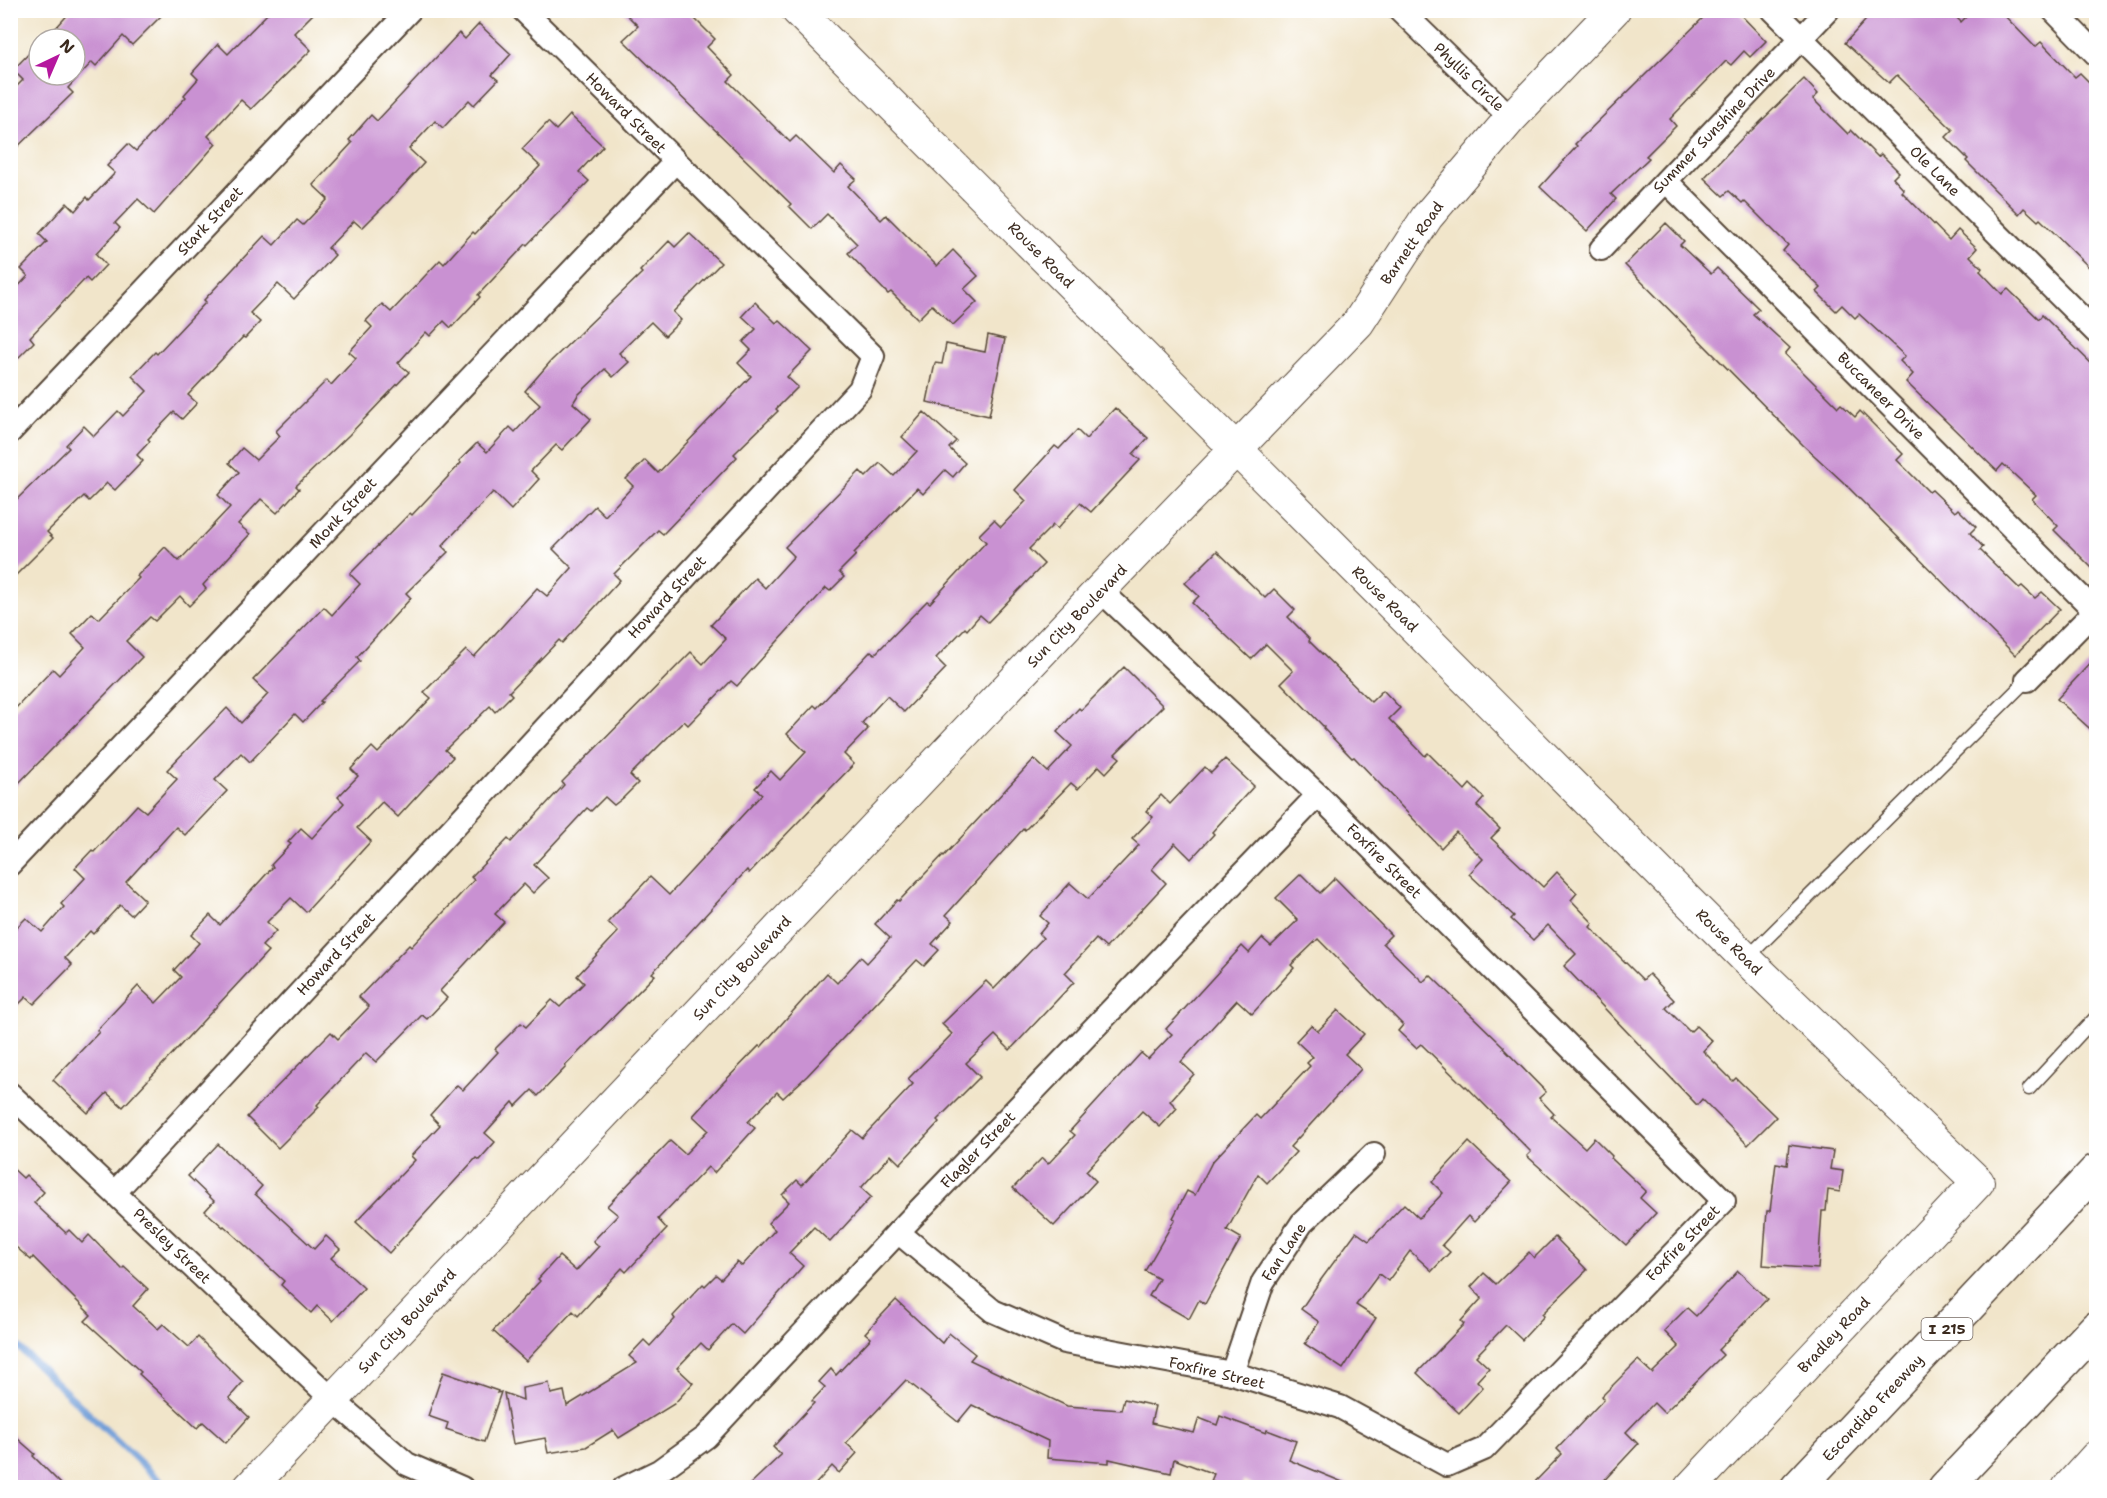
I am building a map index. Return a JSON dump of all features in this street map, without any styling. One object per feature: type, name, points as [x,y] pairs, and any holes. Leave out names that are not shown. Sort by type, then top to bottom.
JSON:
[{"type":"highway","name":"Escondido Freeway","points":[[1797,1488],[2097,1171]]},
{"type":"highway","points":[[1945,1488],[2097,1328]]},
{"type":"street","name":"Stark Street","points":[[10,432],[410,10]]},
{"type":"street","name":"Howard Street","points":[[115,1192],[860,390],[873,356],[523,10]]},
{"type":"street","name":"Rouse Road","points":[[797,10],[1746,959],[1978,1182]]},
{"type":"street","name":"Phyllis Circle","points":[[1400,10],[1512,118]]},
{"type":"street","name":"Barnett Road","points":[[1236,450],[1358,323],[1427,217],[1512,118],[1614,10]]},
{"type":"street","name":"Ole Lane","points":[[1773,10],[2097,332]]},
{"type":"street","name":"Summer Sunshine Drive","points":[[1601,249],[1828,10]]},
{"type":"street","points":[[2053,10],[2097,54]]},
{"type":"street","name":"Monk Street","points":[[10,864],[675,162]]},
{"type":"street","name":"Buccaneer Drive","points":[[1666,181],[2096,611]]},
{"type":"street","name":"Sun City Boulevard","points":[[249,1488],[1236,450]]},
{"type":"street","name":"Foxfire Street","points":[[898,1232],[993,1311],[1064,1342],[1232,1374],[1340,1407],[1447,1465],[1484,1449],[1724,1201],[1318,795],[1100,591]]},
{"type":"street","points":[[2027,680],[2096,611]]},
{"type":"street","name":"Flagler Street","points":[[624,1488],[659,1471],[706,1437],[898,1232],[1318,795]]},
{"type":"street","name":"Presley Street","points":[[10,1094],[333,1400]]},
{"type":"street","name":"Fan Lane","points":[[1232,1374],[1263,1282],[1302,1223],[1374,1154]]},
{"type":"street","name":"Bradley Road","points":[[1690,1488],[1978,1182]]},
{"type":"street","points":[[333,1400],[407,1464],[462,1488]]},
{"type":"street","points":[[2068,1488],[2097,1457]]},
{"type":"lane","points":[[1746,959],[2027,680]]},
{"type":"lane","points":[[2029,1089],[2097,1017]]},
{"type":"building","points":[[72,10],[167,10],[132,45],[123,36],[96,66],[92,62],[87,67],[87,27],[57,27]]},
{"type":"building","points":[[271,10],[317,10],[294,33],[311,50],[251,109],[241,100],[208,136],[216,144],[154,214],[138,199],[115,223],[120,228],[96,254],[106,265],[90,282],[86,278],[30,337],[34,342],[10,366],[10,295],[28,276],[21,269],[47,242],[39,234],[67,203],[75,211],[87,197],[89,200],[115,173],[107,166],[128,144],[136,151],[186,97],[184,95],[198,79],[192,73],[218,44],[228,54]]},
{"type":"building","points":[[622,10],[686,10],[715,39],[707,47],[734,75],[728,81],[790,142],[796,136],[834,173],[841,165],[856,179],[848,186],[881,220],[886,215],[937,266],[953,250],[978,276],[964,289],[977,302],[953,325],[932,305],[918,319],[891,292],[888,294],[848,253],[857,244],[827,214],[812,229],[789,206],[791,204],[623,40],[638,26]]},
{"type":"building","points":[[1711,10],[1736,10],[1766,41],[1750,57],[1744,51],[1731,65],[1726,61],[1670,119],[1676,126],[1646,156],[1649,158],[1611,194],[1616,199],[1587,231],[1540,187],[1577,146],[1575,144]]},
{"type":"building","points":[[1875,10],[1949,10],[1961,22],[1973,10],[1999,10],[2035,47],[2041,42],[2075,77],[2080,73],[2097,90],[2097,275],[2040,219],[2038,221],[2024,208],[2019,214],[1966,161],[1968,159],[1946,137],[1953,130],[1897,75],[1889,83],[1845,43]]},
{"type":"building","points":[[479,24],[511,54],[492,75],[498,80],[474,105],[469,100],[443,128],[435,121],[409,149],[424,163],[389,201],[362,228],[354,221],[328,248],[335,255],[294,299],[278,284],[250,313],[260,322],[188,395],[197,403],[182,419],[174,412],[148,439],[150,441],[137,455],[143,461],[115,490],[107,483],[89,501],[84,496],[47,532],[53,538],[10,581],[10,506],[69,448],[66,445],[84,426],[94,436],[118,411],[123,416],[147,391],[132,376],[155,352],[157,354],[264,236],[274,245],[297,220],[303,225],[328,199],[313,185],[352,143],[349,140],[371,115],[377,121],[459,33],[465,39]]},
{"type":"building","points":[[27,55],[27,87],[69,87],[73,93],[10,154],[10,93],[23,80],[13,70]]},
{"type":"building","points":[[1804,79],[1818,94],[1813,99],[1848,134],[1851,130],[1878,157],[1881,154],[1899,172],[1893,178],[1904,190],[1902,192],[1949,240],[1958,230],[1977,248],[1970,256],[1982,268],[1980,271],[2002,294],[2008,289],[2039,319],[2042,315],[2097,369],[2097,573],[2054,530],[2058,526],[2032,499],[2036,495],[2003,464],[1997,471],[1906,382],[1913,374],[1900,361],[1905,356],[1859,314],[1855,318],[1842,305],[1836,311],[1817,292],[1821,288],[1783,251],[1788,245],[1744,201],[1742,203],[1729,191],[1723,196],[1704,178]]},
{"type":"building","points":[[570,115],[603,146],[579,172],[589,181],[478,295],[480,297],[451,328],[444,321],[430,336],[426,332],[398,363],[409,372],[296,486],[299,489],[277,513],[261,499],[238,524],[250,534],[203,585],[206,589],[189,606],[180,596],[155,621],[150,617],[126,641],[142,657],[10,792],[10,714],[53,669],[59,675],[85,647],[72,634],[92,613],[99,619],[165,547],[179,561],[230,507],[218,495],[239,472],[229,463],[242,448],[256,460],[280,436],[276,431],[327,380],[331,385],[356,358],[349,352],[372,327],[366,321],[382,304],[391,312],[440,260],[444,264],[473,232],[475,234],[540,166],[522,149],[548,122],[556,130]]},
{"type":"building","points":[[1666,223],[1684,241],[1680,245],[1711,274],[1717,268],[1759,309],[1753,314],[1790,348],[1785,354],[1838,407],[1841,404],[1855,417],[1860,411],[1903,454],[1897,460],[1929,492],[1932,490],[1955,512],[1958,509],[1976,527],[1970,533],[1983,547],[1980,550],[2019,588],[2022,586],[2035,598],[2042,592],[2060,609],[2015,655],[1625,265]]},
{"type":"building","points":[[689,233],[721,263],[673,312],[681,320],[665,336],[651,322],[619,353],[629,362],[613,377],[605,369],[578,395],[573,403],[591,419],[562,450],[556,445],[531,471],[539,479],[511,510],[493,492],[442,546],[448,552],[406,593],[411,598],[357,657],[360,661],[320,701],[322,702],[303,722],[295,714],[250,762],[241,753],[215,780],[227,791],[185,835],[176,827],[126,882],[145,900],[131,915],[120,905],[93,934],[90,931],[65,958],[72,965],[34,1004],[26,997],[10,1013],[10,934],[26,918],[42,932],[64,907],[61,904],[85,878],[75,868],[92,850],[94,852],[137,805],[146,812],[177,779],[167,770],[227,708],[241,723],[268,694],[253,680],[324,607],[332,615],[360,584],[350,574],[410,513],[412,515],[477,443],[487,452],[510,427],[515,432],[540,405],[525,391],[551,361],[642,273],[640,271],[669,241],[675,247]]},
{"type":"building","points":[[755,302],[776,323],[779,320],[812,351],[787,377],[798,387],[776,409],[778,411],[734,454],[737,457],[663,534],[658,530],[614,574],[620,580],[562,643],[559,640],[509,692],[512,695],[495,712],[490,706],[445,750],[453,757],[398,817],[382,802],[357,828],[371,841],[306,912],[291,898],[267,922],[276,931],[262,946],[268,951],[123,1107],[107,1093],[88,1113],[53,1080],[99,1032],[97,1030],[138,986],[156,1003],[181,977],[174,970],[199,943],[191,935],[210,915],[220,925],[273,867],[271,865],[291,844],[288,842],[301,828],[312,838],[344,803],[338,797],[358,776],[351,769],[372,747],[378,753],[431,698],[424,692],[466,650],[474,657],[537,588],[547,596],[572,568],[553,549],[595,506],[605,516],[633,486],[626,479],[645,460],[658,473],[751,376],[738,363],[751,350],[743,342],[756,329],[742,316]]},
{"type":"building","points":[[988,335],[1005,339],[989,416],[927,402],[935,363],[942,364],[946,344],[985,352]]},
{"type":"building","points":[[1115,408],[1148,438],[1133,454],[1140,460],[1091,512],[1080,503],[1057,529],[1053,525],[1029,549],[1044,564],[988,622],[980,615],[936,658],[946,668],[904,712],[887,696],[862,723],[868,729],[844,754],[854,764],[749,873],[747,870],[652,973],[655,975],[538,1096],[532,1090],[516,1106],[513,1102],[485,1133],[495,1142],[479,1160],[476,1158],[389,1253],[356,1222],[415,1160],[411,1156],[440,1125],[430,1115],[457,1085],[463,1090],[498,1052],[495,1049],[521,1023],[526,1027],[552,1000],[560,1007],[584,983],[577,976],[618,932],[608,922],[650,877],[669,895],[762,794],[755,788],[771,771],[780,780],[806,752],[787,734],[814,705],[817,708],[871,651],[875,654],[927,601],[930,603],[986,542],[979,535],[994,520],[1001,527],[1026,501],[1015,490],[1055,446],[1059,449],[1077,430],[1086,439]]},
{"type":"building","points":[[924,412],[956,441],[949,448],[965,463],[953,477],[945,470],[923,494],[917,488],[854,553],[856,555],[839,572],[844,577],[830,591],[826,588],[737,686],[731,681],[688,725],[684,721],[630,775],[638,783],[623,798],[614,805],[605,797],[591,811],[587,808],[534,865],[548,878],[533,893],[524,884],[495,914],[504,922],[440,991],[447,998],[427,1019],[422,1015],[376,1062],[366,1053],[317,1105],[319,1107],[278,1148],[247,1117],[331,1032],[338,1039],[369,1007],[359,997],[409,945],[411,947],[474,880],[471,877],[508,839],[511,842],[564,785],[562,782],[691,652],[703,664],[726,639],[711,625],[755,578],[765,588],[794,556],[785,547],[860,471],[866,477],[880,463],[894,476],[917,451],[902,437]]},
{"type":"building","points":[[1217,551],[1265,598],[1274,589],[1295,610],[1288,617],[1371,702],[1383,690],[1400,708],[1389,719],[1425,756],[1428,753],[1465,790],[1470,784],[1484,798],[1477,806],[1500,829],[1491,838],[1543,887],[1557,872],[1577,893],[1571,900],[1593,923],[1590,927],[1643,980],[1649,974],[1674,1000],[1666,1008],[1690,1032],[1696,1026],[1712,1041],[1703,1051],[1733,1081],[1736,1078],[1776,1117],[1748,1145],[1702,1099],[1697,1105],[1564,966],[1576,954],[1548,925],[1533,940],[1511,919],[1514,916],[1469,874],[1483,859],[1456,832],[1441,848],[1323,728],[1281,683],[1293,671],[1266,644],[1251,659],[1192,603],[1199,596],[1185,583]]},
{"type":"building","points":[[2097,656],[2097,735],[2057,699]]},
{"type":"building","points":[[1124,667],[1163,706],[1115,754],[1120,758],[1106,773],[1099,766],[1078,789],[1071,783],[1025,830],[1024,828],[946,915],[953,921],[932,944],[939,950],[924,966],[917,960],[807,1076],[783,1098],[777,1092],[748,1122],[755,1128],[714,1173],[708,1167],[658,1219],[667,1229],[626,1272],[622,1268],[578,1316],[573,1311],[526,1361],[493,1331],[540,1281],[538,1279],[559,1256],[576,1271],[599,1246],[593,1241],[618,1215],[607,1206],[670,1141],[685,1154],[708,1130],[693,1116],[759,1046],[761,1047],[827,973],[837,983],[861,957],[867,963],[890,938],[875,924],[944,856],[1034,759],[1048,772],[1072,746],[1057,732],[1079,708],[1081,710]]},
{"type":"building","points":[[1225,759],[1254,786],[1212,832],[1214,834],[1191,859],[1175,843],[1152,869],[1166,883],[1106,948],[1096,939],[1065,973],[1074,982],[1010,1050],[995,1035],[966,1063],[980,1077],[937,1120],[939,1122],[900,1164],[891,1155],[861,1188],[871,1197],[830,1242],[814,1227],[789,1253],[803,1266],[743,1334],[732,1324],[708,1350],[701,1343],[677,1368],[693,1383],[674,1404],[619,1438],[613,1430],[586,1447],[548,1453],[545,1438],[513,1444],[504,1393],[523,1400],[522,1388],[549,1383],[551,1394],[564,1391],[567,1406],[637,1363],[629,1356],[644,1340],[650,1346],[675,1319],[673,1316],[703,1284],[705,1286],[716,1275],[721,1279],[737,1262],[742,1266],[775,1230],[768,1223],[789,1202],[782,1195],[797,1180],[802,1185],[852,1130],[862,1138],[913,1084],[908,1079],[952,1034],[942,1024],[986,981],[994,989],[1043,938],[1039,934],[1048,923],[1040,916],[1070,883],[1088,899],[1139,845],[1132,839],[1153,817],[1146,811],[1161,795],[1170,804],[1205,767],[1211,773]]},
{"type":"building","points":[[1301,874],[1320,893],[1335,878],[1391,935],[1383,943],[1423,982],[1430,975],[1504,1047],[1546,1092],[1539,1098],[1554,1114],[1551,1117],[1585,1148],[1594,1138],[1612,1156],[1611,1158],[1646,1191],[1640,1198],[1656,1213],[1626,1245],[1527,1156],[1531,1152],[1466,1086],[1421,1044],[1416,1048],[1398,1031],[1403,1025],[1318,939],[1291,965],[1294,968],[1252,1014],[1237,1000],[1181,1062],[1194,1074],[1170,1101],[1177,1108],[1160,1127],[1142,1111],[1086,1171],[1096,1181],[1054,1226],[1013,1188],[1042,1158],[1048,1164],[1075,1135],[1070,1131],[1141,1053],[1148,1059],[1172,1034],[1166,1029],[1242,946],[1249,953],[1262,938],[1271,946],[1298,920],[1276,898]]},
{"type":"building","points":[[1338,1010],[1364,1034],[1345,1054],[1361,1069],[1290,1147],[1296,1152],[1267,1183],[1258,1174],[1227,1230],[1241,1238],[1205,1304],[1199,1300],[1189,1319],[1149,1296],[1159,1279],[1145,1271],[1175,1219],[1173,1218],[1187,1191],[1195,1195],[1212,1162],[1256,1115],[1260,1119],[1310,1066],[1307,1063],[1313,1057],[1296,1041],[1311,1025],[1318,1031]]},
{"type":"building","points":[[1469,1142],[1511,1182],[1474,1222],[1468,1216],[1442,1245],[1450,1252],[1432,1271],[1410,1251],[1388,1281],[1379,1274],[1356,1305],[1376,1318],[1343,1369],[1305,1344],[1319,1322],[1301,1309],[1356,1232],[1369,1241],[1404,1204],[1419,1218],[1443,1193],[1432,1182]]},
{"type":"building","points":[[218,1144],[262,1186],[255,1194],[314,1249],[326,1236],[340,1249],[331,1258],[364,1288],[333,1321],[317,1306],[311,1313],[281,1285],[284,1281],[205,1211],[214,1201],[188,1176]]},
{"type":"building","points":[[1789,1145],[1833,1151],[1830,1169],[1843,1171],[1840,1192],[1828,1190],[1826,1211],[1822,1211],[1818,1269],[1763,1265],[1767,1211],[1770,1211],[1776,1163],[1787,1165]]},
{"type":"building","points":[[10,1166],[23,1178],[26,1175],[44,1192],[34,1203],[66,1233],[69,1230],[82,1243],[89,1235],[122,1269],[124,1267],[148,1289],[133,1306],[158,1329],[163,1324],[189,1347],[198,1337],[243,1382],[229,1398],[249,1417],[226,1443],[203,1422],[197,1428],[139,1374],[141,1372],[85,1321],[91,1315],[33,1257],[31,1260],[10,1242]]},
{"type":"building","points":[[1555,1237],[1587,1270],[1542,1314],[1544,1316],[1522,1340],[1506,1325],[1476,1356],[1489,1368],[1477,1381],[1483,1387],[1459,1413],[1417,1373],[1464,1324],[1461,1321],[1482,1298],[1471,1287],[1484,1273],[1496,1284],[1529,1252],[1534,1258]]},
{"type":"building","points":[[1738,1271],[1767,1299],[1718,1350],[1723,1355],[1664,1413],[1654,1403],[1626,1432],[1638,1444],[1597,1488],[1529,1488],[1562,1454],[1557,1449],[1604,1399],[1602,1396],[1638,1360],[1652,1373],[1679,1347],[1664,1331],[1687,1308],[1696,1316]]},
{"type":"building","points":[[896,1300],[942,1343],[949,1333],[975,1354],[970,1360],[1067,1406],[1121,1410],[1124,1399],[1155,1406],[1151,1423],[1194,1433],[1199,1418],[1217,1425],[1220,1416],[1296,1441],[1289,1460],[1357,1488],[1261,1488],[1243,1481],[1241,1488],[1229,1488],[1211,1481],[1214,1474],[1174,1459],[1171,1473],[1109,1459],[1109,1463],[1047,1458],[1048,1441],[972,1405],[958,1422],[906,1380],[846,1443],[857,1453],[839,1473],[832,1466],[812,1488],[746,1488],[781,1455],[773,1447],[814,1403],[812,1401],[825,1387],[819,1382],[831,1369],[836,1375],[871,1338],[865,1333]]},
{"type":"building","points":[[443,1372],[498,1391],[497,1393],[501,1392],[484,1442],[446,1429],[448,1423],[428,1416]]},
{"type":"building","points":[[10,1432],[35,1454],[33,1456],[65,1488],[10,1488]]},
{"type":"waterway","points":[[10,1339],[167,1488]]}]
